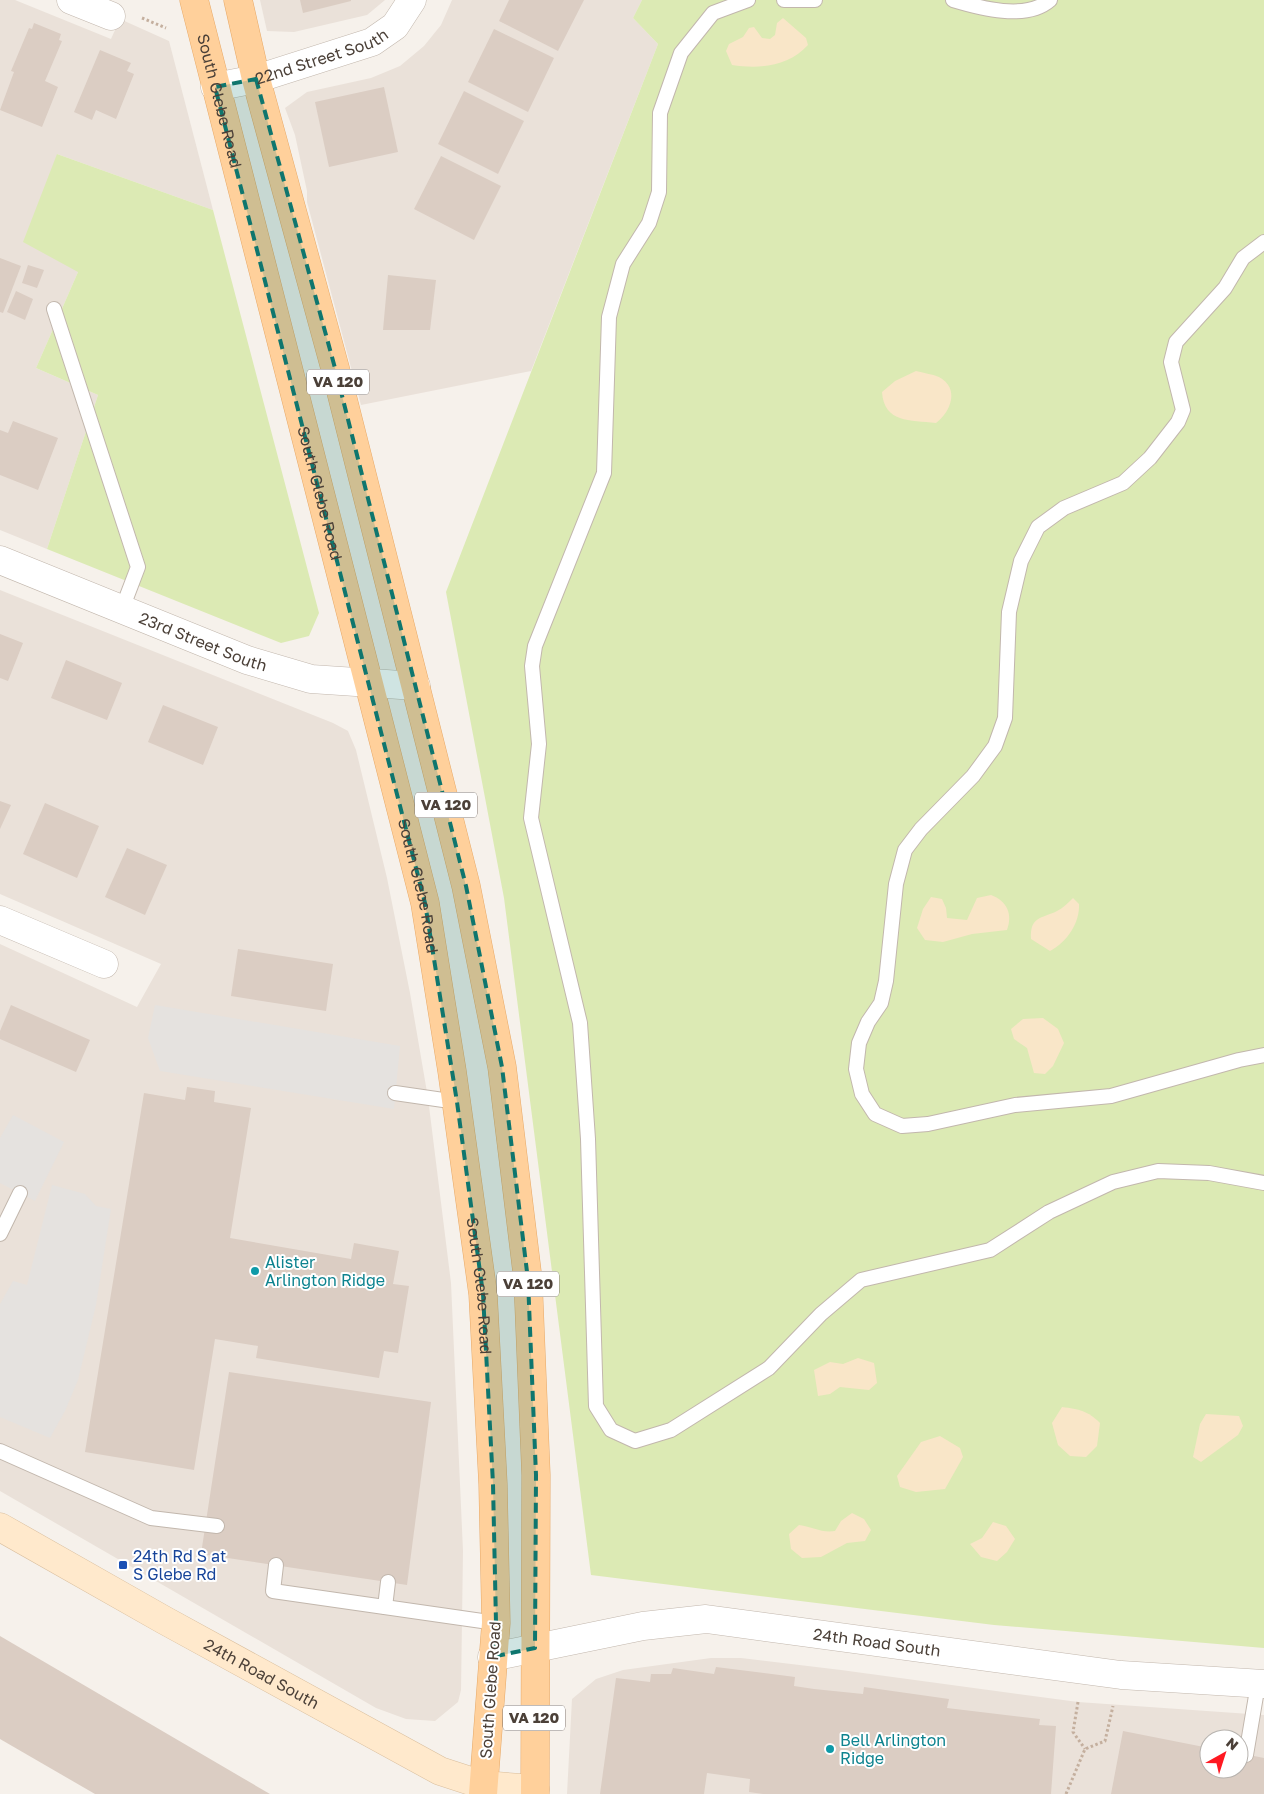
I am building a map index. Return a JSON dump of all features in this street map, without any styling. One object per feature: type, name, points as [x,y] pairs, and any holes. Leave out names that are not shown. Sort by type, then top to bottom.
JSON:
[{"type":"main road","name":"South Glebe Road","points":[[194,0],[425,903],[457,1102],[483,1294],[493,1484],[496,1623],[483,1789]]},
{"type":"main road","name":"VA 120","points":[[238,0],[256,78],[335,368],[466,886],[503,1076],[528,1280],[536,1474],[535,1791]]},
{"type":"street","points":[[71,0],[111,16]]},
{"type":"street","name":"22nd Street South","points":[[215,87],[256,78],[372,42],[395,26],[412,0]]},
{"type":"street","name":"23rd Street South","points":[[0,560],[247,660],[311,678],[369,684],[416,686]]},
{"type":"street","points":[[0,920],[104,964]]},
{"type":"street","name":"24th Road South","points":[[0,1527],[172,1625],[440,1771],[483,1789],[535,1791]]},
{"type":"street","name":"24th Road South","points":[[492,1657],[643,1626],[706,1619],[1111,1674],[1261,1684]]},
{"type":"lane","points":[[748,0],[713,12],[681,53],[660,112],[659,192],[649,223],[623,264],[609,317],[604,473],[535,646],[532,666],[539,744],[531,818],[580,1023],[588,1140],[596,1406],[611,1430],[635,1441],[671,1430],[769,1368],[821,1314],[861,1280],[990,1250],[1049,1212],[1113,1182],[1158,1171],[1209,1174],[1264,1183]]},
{"type":"lane","points":[[784,0],[816,0]]},
{"type":"lane","points":[[953,0],[1011,12],[1044,5],[1050,0]]},
{"type":"lane","points":[[1264,242],[1243,258],[1225,288],[1176,342],[1171,362],[1183,410],[1178,422],[1150,458],[1123,483],[1064,508],[1038,527],[1021,561],[1009,612],[1005,718],[995,746],[973,776],[921,829],[905,850],[896,884],[886,981],[881,1003],[859,1044],[856,1069],[862,1094],[875,1114],[902,1126],[928,1124],[1016,1105],[1111,1096],[1239,1060],[1264,1055]]},
{"type":"lane","points":[[54,309],[138,567],[122,609]]},
{"type":"lane","points":[[395,1093],[457,1102]]},
{"type":"lane","points":[[0,1234],[20,1193]]},
{"type":"lane","points":[[0,1452],[151,1518],[217,1526]]},
{"type":"lane","points":[[276,1565],[272,1591],[496,1623]]},
{"type":"lane","points":[[385,1607],[388,1582]]},
{"type":"lane","points":[[1249,1741],[1261,1684]]},
{"type":"path","points":[[140,18],[166,28]]},
{"type":"path","points":[[1078,1702],[1073,1732],[1085,1750]]},
{"type":"path","points":[[1066,1794],[1085,1750],[1105,1741],[1114,1705]]},
{"type":"highlighted area","points":[[256,79],[335,368],[466,886],[502,1067],[528,1280],[536,1475],[535,1648],[492,1657],[496,1623],[493,1484],[483,1294],[457,1102],[425,903],[215,87]]},
{"type":"shaded area","points":[[0,0],[15,0],[111,39],[120,19],[169,41],[213,210],[57,154],[78,272],[36,368],[98,395],[47,549],[0,530]]},
{"type":"shaded area","points":[[260,0],[385,0],[367,15],[294,32],[267,31]]},
{"type":"shaded area","points":[[452,0],[642,0],[633,18],[658,44],[531,371],[361,405],[307,202],[307,191],[295,135],[285,108],[307,92],[371,78],[400,66],[424,46],[441,25]]},
{"type":"shaded area","points":[[0,590],[333,723],[348,731],[356,750],[387,878],[410,993],[428,1098],[451,1283],[463,1551],[461,1690],[458,1702],[435,1721],[406,1719],[376,1708],[0,1491],[0,944],[137,1007],[161,964],[0,894]]},
{"type":"shaded area","points":[[155,1005],[400,1046],[394,1109],[160,1071],[148,1038]]},
{"type":"shaded area","points":[[13,1115],[64,1142],[35,1201],[0,1183],[0,1138]]},
{"type":"shaded area","points":[[52,1185],[85,1194],[96,1206],[111,1209],[96,1305],[78,1380],[65,1411],[50,1438],[0,1417],[0,1304],[13,1281],[27,1285]]},
{"type":"shaded area","name":"Bell Arlington Ridge","points":[[711,1658],[741,1658],[1078,1702],[1264,1715],[1264,1794],[567,1794],[572,1699],[596,1679],[623,1670]]},
{"type":"green space","points":[[642,0],[1264,0],[1264,1648],[994,1625],[591,1575],[504,898],[446,592],[658,44],[633,18]]},
{"type":"green space","points":[[57,154],[213,210],[319,613],[309,636],[281,643],[47,549],[98,395],[36,368],[78,272],[23,242]]},
{"type":"sand","points":[[783,18],[806,38],[808,45],[791,58],[773,65],[752,67],[732,65],[726,51],[729,44],[743,37],[749,28],[754,27],[762,38],[770,39],[775,35],[777,23]]},
{"type":"sand","points":[[916,371],[939,377],[950,387],[951,400],[949,407],[936,423],[900,418],[888,410],[884,402],[882,392],[895,381]]},
{"type":"sand","points":[[991,895],[1005,904],[1009,913],[1007,930],[972,934],[943,942],[925,940],[917,928],[923,909],[931,897],[942,899],[946,908],[947,918],[967,920],[977,898]]},
{"type":"sand","points":[[1073,898],[1079,904],[1079,911],[1075,925],[1062,943],[1050,951],[1031,939],[1032,926],[1038,919],[1059,910]]},
{"type":"sand","points":[[1043,1018],[1058,1029],[1064,1043],[1053,1066],[1045,1074],[1034,1073],[1027,1048],[1014,1039],[1011,1029],[1023,1019]]},
{"type":"sand","points":[[858,1358],[874,1363],[877,1383],[869,1390],[840,1387],[830,1394],[818,1396],[814,1370],[830,1362],[843,1364]]},
{"type":"sand","points":[[1062,1407],[1083,1411],[1100,1423],[1097,1446],[1086,1457],[1070,1456],[1058,1445],[1052,1423]]},
{"type":"sand","points":[[1206,1414],[1239,1416],[1243,1426],[1238,1435],[1201,1462],[1193,1457],[1200,1424]]},
{"type":"sand","points":[[940,1436],[960,1448],[963,1457],[945,1489],[916,1492],[900,1487],[897,1476],[921,1442]]},
{"type":"sand","points":[[852,1513],[864,1519],[871,1530],[865,1541],[847,1543],[821,1557],[802,1558],[791,1549],[789,1534],[799,1525],[821,1531],[835,1531],[841,1521]]},
{"type":"sand","points":[[993,1522],[1006,1526],[1015,1539],[1007,1552],[997,1561],[981,1557],[970,1544],[982,1538]]},
{"type":"building","points":[[300,0],[351,0],[351,1],[303,13]]},
{"type":"building","points":[[509,0],[584,0],[558,51],[499,21]]},
{"type":"building","points":[[34,23],[61,34],[59,40],[62,41],[45,81],[58,87],[42,127],[0,110],[14,72],[11,71],[29,28],[32,29]]},
{"type":"building","points":[[494,29],[554,58],[528,112],[468,82]]},
{"type":"building","points":[[100,50],[131,63],[127,71],[134,74],[116,119],[96,110],[92,120],[74,112]]},
{"type":"building","points":[[384,87],[398,152],[329,167],[315,102]]},
{"type":"building","points":[[464,91],[524,121],[498,174],[438,144]]},
{"type":"building","points":[[441,156],[501,186],[474,240],[414,209]]},
{"type":"building","points":[[0,258],[21,266],[3,313],[0,312]]},
{"type":"building","points":[[28,265],[44,270],[37,288],[22,283]]},
{"type":"building","points":[[388,275],[436,280],[430,330],[383,330]]},
{"type":"building","points":[[16,291],[33,299],[25,320],[7,312]]},
{"type":"building","points":[[13,421],[58,438],[38,490],[0,475],[0,430],[8,433]]},
{"type":"building","points":[[0,634],[23,643],[8,681],[0,678]]},
{"type":"building","points":[[66,660],[122,683],[107,720],[51,698]]},
{"type":"building","points":[[163,705],[218,727],[203,765],[148,742]]},
{"type":"building","points":[[0,801],[11,805],[0,829]]},
{"type":"building","points":[[45,803],[99,826],[77,878],[23,854]]},
{"type":"building","points":[[127,848],[167,865],[145,915],[105,897]]},
{"type":"building","points":[[238,949],[333,964],[326,1011],[231,996]]},
{"type":"building","points":[[11,1005],[90,1040],[76,1072],[0,1039],[0,1031]]},
{"type":"building","name":"Alister Arlington Ridge","points":[[187,1087],[215,1091],[214,1102],[251,1108],[230,1238],[351,1259],[354,1243],[399,1251],[393,1284],[409,1286],[398,1353],[384,1351],[379,1378],[256,1358],[258,1346],[215,1339],[194,1470],[85,1452],[144,1093],[185,1100]]},
{"type":"building","points":[[229,1372],[431,1402],[407,1585],[201,1554]]},
{"type":"building","points":[[0,1636],[270,1794],[95,1794],[0,1739]]},
{"type":"building","name":"Bell Arlington Ridge","points":[[716,1667],[795,1677],[794,1686],[863,1694],[864,1687],[949,1699],[947,1708],[1040,1719],[1039,1725],[1056,1726],[1051,1794],[763,1794],[749,1792],[750,1779],[707,1773],[704,1794],[600,1794],[616,1678],[650,1682],[651,1674],[671,1674],[673,1668],[714,1674]]},
{"type":"building","points":[[1123,1731],[1199,1746],[1199,1779],[1249,1779],[1249,1755],[1264,1758],[1264,1794],[1111,1794]]},
{"type":"place","name":"Alister Arlington Ridge","points":[[255,1271]]},
{"type":"place","name":"24th Rd S at S Glebe Rd","points":[[123,1565]]},
{"type":"place","name":"Bell Arlington Ridge","points":[[830,1749]]}]
